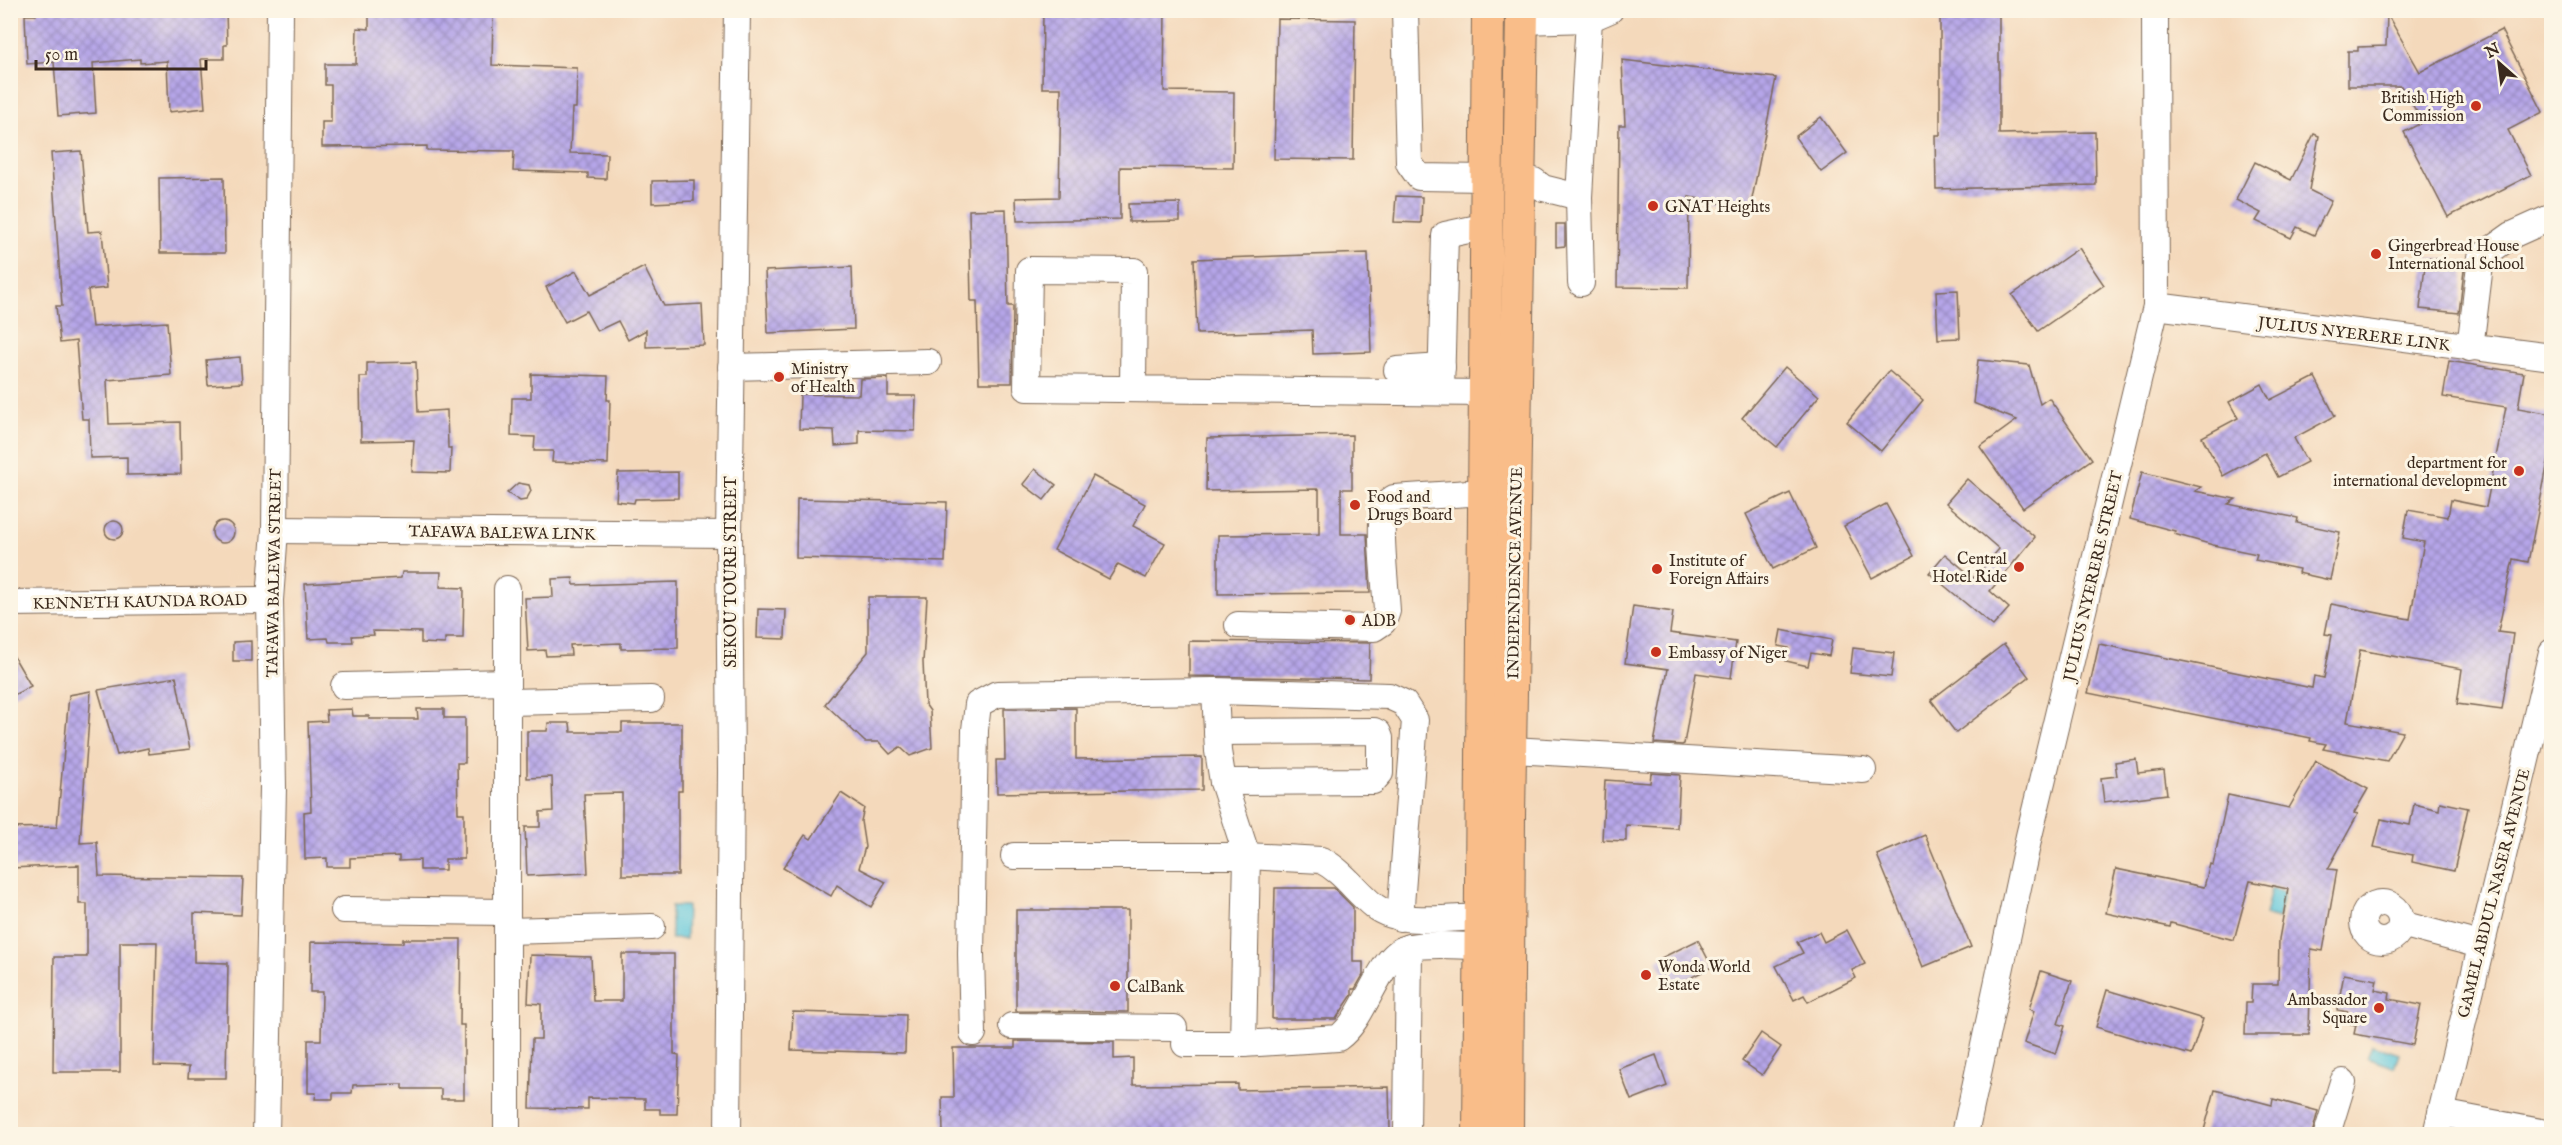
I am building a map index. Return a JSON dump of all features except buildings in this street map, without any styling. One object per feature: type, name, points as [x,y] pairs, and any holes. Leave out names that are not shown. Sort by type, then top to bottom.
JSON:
[{"type":"main road","name":"INDEPENDENCE AVENUE","points":[[1479,1134],[1488,10]]},
{"type":"main road","name":"INDEPENDENCE AVENUE","points":[[1507,1134],[1509,816],[1522,16]]},
{"type":"street","name":"TAFAWA BALEWA STREET","points":[[266,1134],[273,787],[270,600],[275,530],[280,10]]},
{"type":"street","name":"SEKOU TOURE STREET","points":[[729,1134],[729,534],[737,10]]},
{"type":"street","points":[[1405,10],[1409,163],[1419,177],[1487,178]]},
{"type":"street","name":"JULIUS NYERERE STREET","points":[[1965,1134],[2029,836],[2156,306],[2155,10]]},
{"type":"street","points":[[1522,16],[1600,15],[1579,197],[1581,283]]},
{"type":"street","points":[[1519,180],[1534,181],[1543,188],[1579,197]]},
{"type":"street","points":[[2470,348],[2481,257],[2512,235],[2552,217]]},
{"type":"street","points":[[1441,379],[1445,235],[1486,226]]},
{"type":"street","points":[[1132,388],[1134,271],[1029,270],[1027,388],[1132,388],[1441,379]]},
{"type":"street","name":"JULIUS NYERERE LINK","points":[[2156,306],[2552,357]]},
{"type":"street","points":[[731,367],[927,362]]},
{"type":"street","points":[[1397,370],[1441,379],[1485,393]]},
{"type":"street","points":[[1238,625],[1374,628],[1383,622],[1387,611],[1382,530],[1383,508],[1387,503],[1394,498],[1484,492]]},
{"type":"street","name":"TAFAWA BALEWA LINK","points":[[275,530],[729,534]]},
{"type":"street","points":[[507,589],[507,1134]]},
{"type":"street","name":"KENNETH KAUNDA ROAD","points":[[10,603],[270,600]]},
{"type":"street","name":"GAMEL ABDUL NASER AVENUE","points":[[2439,1124],[2480,945],[2552,652]]},
{"type":"street","points":[[344,686],[651,699]]},
{"type":"street","points":[[973,1033],[971,954],[975,730],[978,704],[997,694],[1215,691],[1389,696],[1404,703],[1415,720],[1400,918]]},
{"type":"street","points":[[1215,691],[1223,782],[1246,856],[1243,1044]]},
{"type":"street","points":[[1217,732],[1374,731],[1380,738],[1380,773],[1373,781],[1223,782]]},
{"type":"street","points":[[1511,750],[1863,770]]},
{"type":"street","points":[[1014,856],[1246,856],[1321,860],[1353,883],[1375,907],[1400,918],[1480,931]]},
{"type":"street","points":[[344,910],[507,921],[652,927]]},
{"type":"street","points":[[2401,924],[2480,945]]},
{"type":"street","points":[[1012,1026],[1179,1036],[1243,1044],[1338,1038],[1348,1031],[1362,1012],[1382,970],[1395,955],[1409,947],[1480,931]]},
{"type":"street","points":[[1407,1134],[1409,947]]},
{"type":"street","points":[[2327,1134],[2343,1082]]},
{"type":"street","points":[[2439,1124],[2551,1134]]},
{"type":"water","points":[[2271,889],[2284,892],[2278,919],[2265,915]]},
{"type":"water","points":[[671,906],[687,906],[686,939],[671,939]]},
{"type":"water","points":[[2372,1045],[2399,1054],[2394,1067],[2367,1058]]},
{"type":"place","name":"British High Commission","points":[[2476,106]]},
{"type":"place","name":"GNAT Heights","points":[[1653,206]]},
{"type":"place","name":"Gingerbread House International School","points":[[2376,254]]},
{"type":"place","name":"Ministry of Health","points":[[779,377]]},
{"type":"place","name":"department for international development","points":[[2519,471]]},
{"type":"place","name":"Food and Drugs Board","points":[[1355,505]]},
{"type":"place","name":"Central Hotel Ride","points":[[2019,567]]},
{"type":"place","name":"Institute of Foreign Affairs","points":[[1657,569]]},
{"type":"place","name":"ADB","points":[[1350,620]]},
{"type":"place","name":"Embassy of Niger","points":[[1656,652]]},
{"type":"place","name":"Wonda World Estate","points":[[1646,975]]},
{"type":"place","name":"CalBank","points":[[1115,986]]},
{"type":"place","name":"Ambassador Square","points":[[2379,1008]]}]
